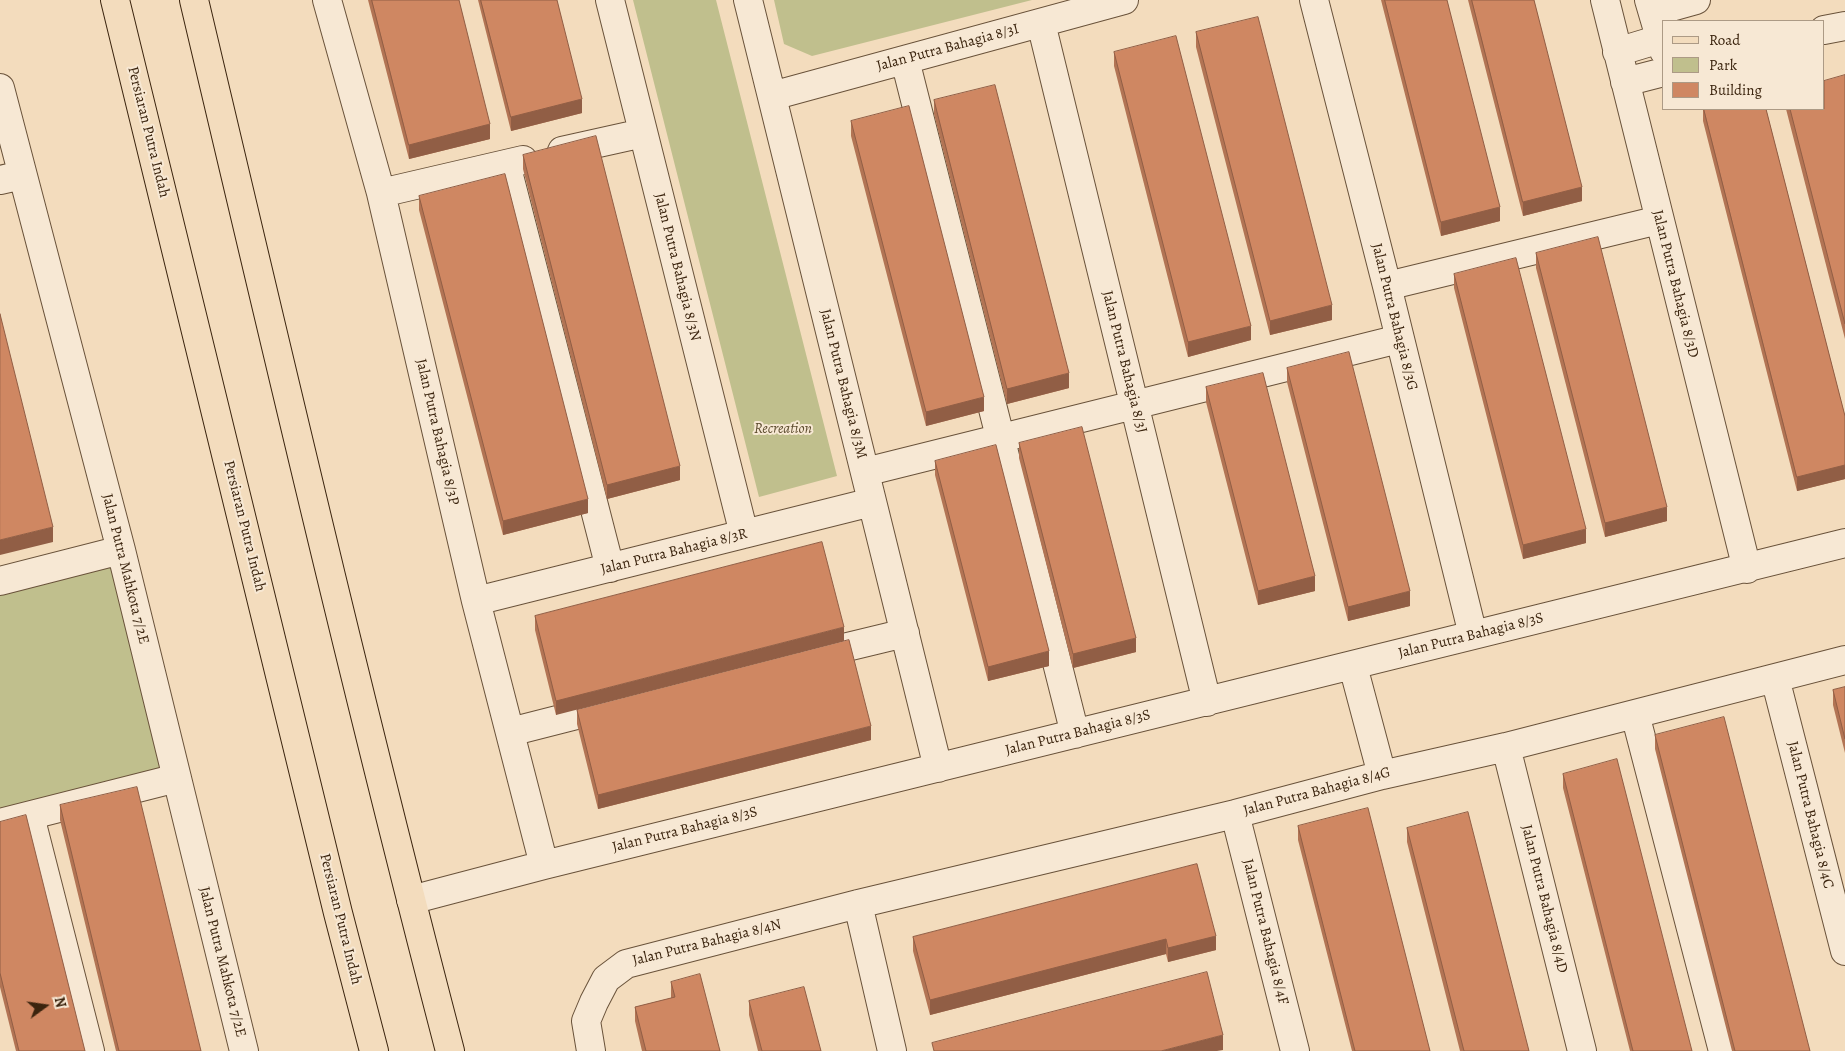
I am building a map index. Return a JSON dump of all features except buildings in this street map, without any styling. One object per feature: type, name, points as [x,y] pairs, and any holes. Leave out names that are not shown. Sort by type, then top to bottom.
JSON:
[{"type":"main road","name":"Persiaran Putra Indah","points":[[115,0],[336,904],[374,1051]]},
{"type":"main road","points":[[194,0],[227,144],[411,900],[450,1051]]},
{"type":"street","name":"Jalan Putra Bahagia 8/3P","points":[[327,0],[381,193],[476,601],[544,865]]},
{"type":"street","name":"Jalan Putra Bahagia 8/3N","points":[[610,0],[744,534]]},
{"type":"street","name":"Jalan Putra Bahagia 8/3M","points":[[748,0],[938,768]]},
{"type":"street","name":"Jalan Putra Bahagia 8/3I","points":[[772,96],[1124,0]]},
{"type":"street","name":"Jalan Putra Bahagia 8/3G","points":[[1314,0],[1473,635]]},
{"type":"street","name":"Jalan Putra Bahagia 8/3D","points":[[1605,0],[1746,569]]},
{"type":"street","points":[[1617,52],[1662,45],[1651,6],[1696,0]]},
{"type":"street","name":"Jalan Putra Bahagia 8/3J","points":[[1041,23],[1207,702]]},
{"type":"street","points":[[1825,30],[1845,26]]},
{"type":"street","points":[[905,60],[1075,734]]},
{"type":"street","points":[[1625,82],[1662,73]]},
{"type":"street","name":"Jalan Putra Mahkota 7/2E","points":[[0,88],[11,177],[121,550],[244,1051]]},
{"type":"street","points":[[381,193],[643,133]]},
{"type":"street","points":[[506,164],[610,568]]},
{"type":"street","points":[[1387,286],[1659,220]]},
{"type":"street","points":[[865,472],[1399,339]]},
{"type":"street","name":"Jalan Putra Bahagia 8/3R","points":[[476,601],[872,502]]},
{"type":"street","name":"Jalan Putra Bahagia 8/3S","points":[[411,900],[544,865],[1845,543]]},
{"type":"street","points":[[0,581],[121,550]]},
{"type":"street","points":[[789,662],[905,632]]},
{"type":"street","name":"Jalan Putra Bahagia 8/4G","points":[[858,904],[1235,814],[1382,774],[1506,748],[1845,660]]},
{"type":"street","points":[[1353,666],[1382,774]]},
{"type":"street","name":"Jalan Putra Bahagia 8/4C","points":[[1775,678],[1845,950]]},
{"type":"street","points":[[510,732],[635,700]]},
{"type":"street","points":[[1635,714],[1723,1051]]},
{"type":"street","name":"Jalan Putra Bahagia 8/4D","points":[[1506,748],[1582,1051]]},
{"type":"street","points":[[0,823],[177,778]]},
{"type":"street","name":"Jalan Putra Bahagia 8/4F","points":[[1235,814],[1294,1051]]},
{"type":"street","points":[[30,816],[90,1051]]},
{"type":"street","points":[[858,904],[892,1051]]},
{"type":"street","name":"Jalan Putra Bahagia 8/4N","points":[[591,1051],[586,1021],[606,979],[626,964],[858,904]]},
{"type":"green space","name":"Recreation","points":[[633,0],[716,0],[837,476],[759,497]]},
{"type":"green space","points":[[774,0],[1032,0],[812,56],[784,44]]},
{"type":"green space","points":[[111,559],[163,772],[0,813],[0,589]]}]
